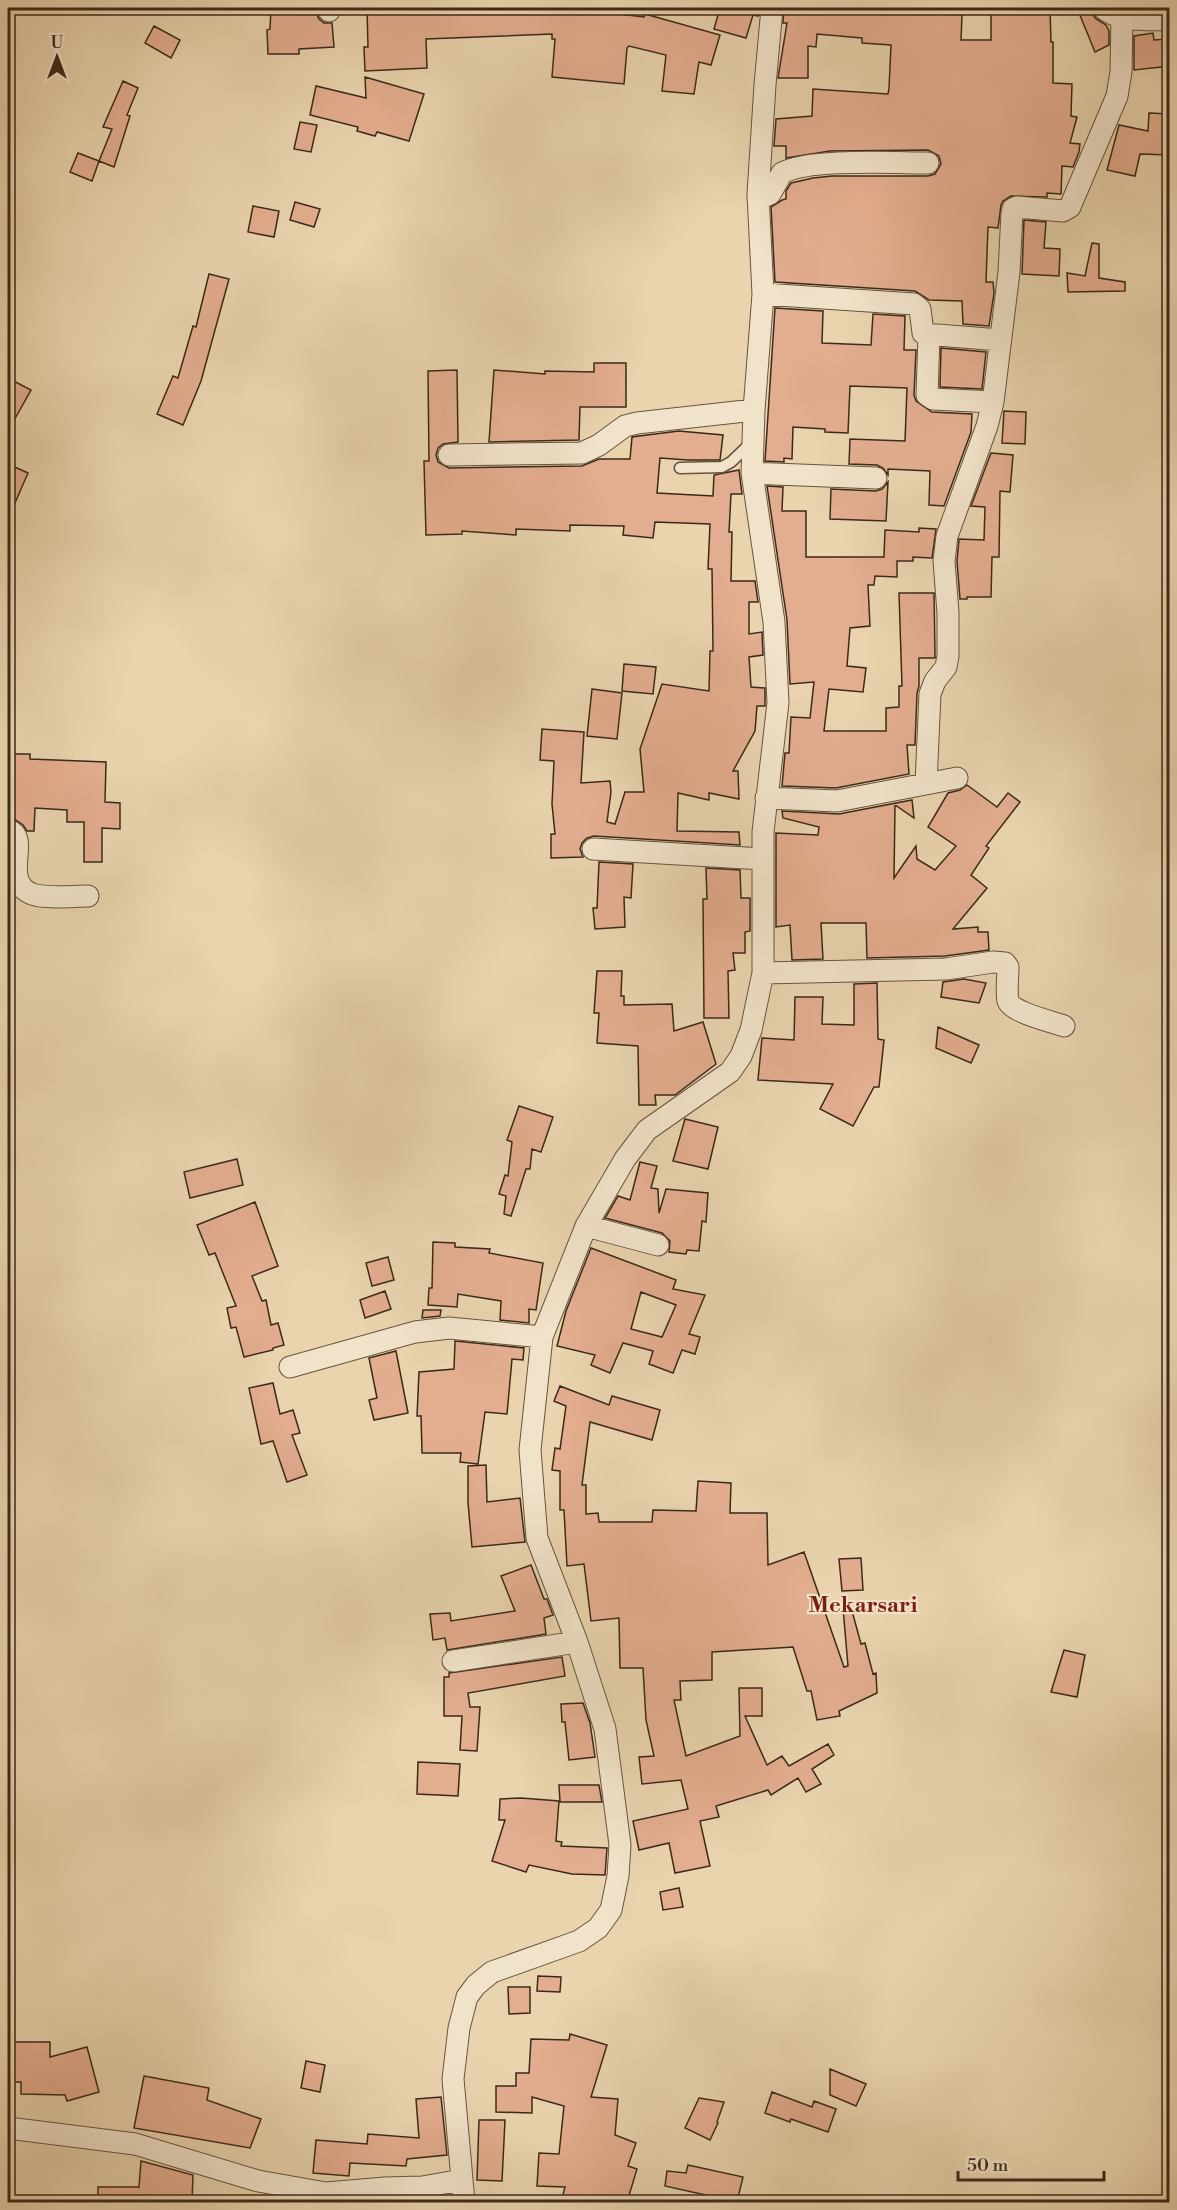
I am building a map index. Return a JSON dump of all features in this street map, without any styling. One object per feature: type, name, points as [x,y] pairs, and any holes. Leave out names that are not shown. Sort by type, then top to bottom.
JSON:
[{"type":"street","points":[[464,2202],[453,2079],[459,2028],[467,1997],[476,1985],[492,1972],[579,1941],[598,1928],[611,1910],[618,1876],[620,1845],[606,1729],[577,1642],[537,1538],[530,1450],[543,1337],[586,1226],[609,1184],[647,1130],[729,1072],[741,1056],[751,1030],[763,973],[763,832],[778,704],[777,648],[752,473],[754,410],[763,294],[758,199],[772,8]]},
{"type":"street","points":[[926,784],[930,694],[935,681],[946,667],[948,656],[948,613],[944,561],[947,536],[987,426],[993,402],[1009,272],[1013,209],[1017,207],[1063,211],[1070,207],[1117,96],[1121,72],[1112,12],[1170,20]]},
{"type":"street","points":[[758,199],[770,194],[782,173],[795,168],[837,163],[928,163]]},
{"type":"street","points":[[763,294],[914,304],[920,309],[923,333],[1000,340]]},
{"type":"street","points":[[929,335],[927,395],[933,399],[993,402]]},
{"type":"street","points":[[449,455],[582,453],[599,445],[625,426],[637,423],[754,410]]},
{"type":"street","points":[[752,473],[876,478]]},
{"type":"street","points":[[766,798],[837,801],[957,778]]},
{"type":"street","points":[[8,829],[15,834],[17,840],[17,872],[22,887],[33,895],[88,896]]},
{"type":"street","points":[[593,849],[763,859]]},
{"type":"street","points":[[763,973],[946,969],[993,962],[1005,963],[1008,967],[1010,1005],[1025,1013],[1064,1026]]},
{"type":"street","points":[[586,1226],[658,1245]]},
{"type":"street","points":[[290,1367],[415,1332],[449,1329],[543,1337]]},
{"type":"street","points":[[453,1661],[577,1642]]},
{"type":"street","points":[[8,2128],[135,2144],[258,2181],[326,2193],[422,2187],[462,2180]]},
{"type":"lane","points":[[680,468],[722,467],[731,462],[754,440]]},
{"type":"building","points":[[271,8],[314,8],[319,19],[324,23],[332,23],[334,47],[299,49],[299,54],[268,54],[267,30],[270,29]]},
{"type":"building","points":[[367,8],[416,9],[416,11],[565,8],[644,17],[645,14],[720,35],[711,65],[699,62],[694,94],[662,91],[666,55],[629,46],[624,84],[552,77],[555,39],[552,39],[552,34],[426,39],[427,68],[365,71],[364,47],[368,47]]},
{"type":"building","points":[[720,8],[759,8],[758,16],[753,15],[746,38],[714,29]]},
{"type":"building","points":[[784,8],[918,8],[917,12],[962,15],[961,40],[991,40],[991,14],[1023,14],[1023,8],[1050,8],[1053,83],[1072,84],[1071,116],[1077,117],[1070,143],[1080,144],[1079,152],[1073,167],[1062,166],[1061,194],[1047,193],[1047,197],[1011,196],[1001,205],[998,228],[988,227],[986,282],[993,282],[994,293],[989,326],[963,324],[962,301],[929,300],[915,291],[775,282],[771,207],[786,199],[786,191],[791,183],[832,176],[928,176],[935,174],[941,164],[939,156],[928,150],[830,151],[786,158],[786,146],[774,146],[776,119],[812,116],[813,89],[888,94],[891,45],[862,43],[862,38],[817,34],[816,47],[808,46],[808,78],[778,78],[787,23],[783,23]]},
{"type":"building","points":[[1077,8],[1090,8],[1095,18],[1106,25],[1109,31],[1109,45],[1095,52]]},
{"type":"building","points":[[154,26],[180,40],[171,58],[145,43]]},
{"type":"building","points":[[1153,33],[1154,40],[1170,39],[1170,66],[1134,70],[1134,36]]},
{"type":"building","points":[[365,77],[424,94],[409,141],[377,132],[375,136],[357,131],[358,127],[310,115],[316,86],[366,98]]},
{"type":"building","points":[[123,81],[138,88],[127,115],[130,116],[114,167],[99,161],[112,129],[103,127]]},
{"type":"building","points":[[1149,113],[1170,114],[1170,155],[1140,154],[1135,176],[1107,170],[1119,125],[1148,131]]},
{"type":"building","points":[[300,122],[317,125],[311,152],[294,149]]},
{"type":"building","points":[[78,153],[99,161],[92,181],[70,172]]},
{"type":"building","points":[[295,202],[320,209],[314,227],[290,220]]},
{"type":"building","points":[[253,206],[279,211],[274,237],[248,232]]},
{"type":"building","points":[[1024,220],[1046,222],[1044,248],[1060,249],[1059,276],[1022,274]]},
{"type":"building","points":[[1092,243],[1099,244],[1099,278],[1125,282],[1125,291],[1068,292],[1067,273],[1085,276]]},
{"type":"building","points":[[209,274],[229,279],[201,381],[183,425],[157,414],[173,376],[178,378],[193,326],[196,327]]},
{"type":"building","points":[[775,308],[823,311],[822,343],[871,345],[873,314],[905,316],[904,350],[916,350],[914,395],[916,401],[932,412],[972,414],[971,432],[944,506],[929,505],[930,471],[888,469],[888,475],[883,468],[877,465],[849,464],[850,439],[905,441],[907,388],[850,386],[848,433],[793,427],[792,459],[784,458],[784,462],[765,461]]},
{"type":"building","points":[[941,348],[986,352],[982,389],[940,387]]},
{"type":"building","points":[[594,363],[626,363],[626,407],[580,407],[579,440],[489,442],[494,370],[545,374],[545,371],[594,372]]},
{"type":"building","points":[[457,370],[458,442],[443,444],[438,448],[436,455],[438,462],[449,468],[582,466],[599,459],[630,459],[632,437],[679,431],[723,435],[720,460],[660,458],[657,493],[713,496],[714,475],[739,470],[742,494],[731,494],[729,532],[732,532],[731,581],[755,581],[758,602],[749,602],[749,634],[762,632],[763,655],[749,657],[751,687],[765,688],[765,706],[757,706],[755,731],[733,771],[738,771],[739,799],[709,793],[709,800],[678,793],[677,831],[739,832],[740,845],[594,836],[582,843],[580,849],[583,857],[551,858],[551,834],[555,834],[552,804],[554,761],[540,760],[542,729],[584,732],[581,783],[610,781],[611,792],[607,822],[615,824],[625,792],[644,792],[640,749],[662,684],[709,691],[710,651],[713,651],[712,569],[708,569],[710,524],[655,522],[653,538],[623,535],[624,526],[570,525],[570,531],[516,529],[516,535],[462,531],[462,534],[426,535],[424,461],[429,461],[428,371]]},
{"type":"building","points":[[8,378],[31,390],[8,431]]},
{"type":"building","points":[[1004,411],[1026,412],[1025,444],[1002,443]]},
{"type":"building","points":[[991,453],[1013,455],[1010,492],[1000,491],[999,557],[992,557],[991,597],[960,599],[957,561],[959,539],[984,540],[985,507],[971,506]]},
{"type":"building","points":[[8,464],[28,473],[8,519]]},
{"type":"building","points":[[888,482],[886,521],[830,519],[831,489],[876,491],[882,489]]},
{"type":"building","points":[[767,486],[783,487],[782,511],[806,511],[806,557],[884,557],[885,530],[919,532],[919,528],[936,529],[932,558],[913,557],[913,561],[897,561],[897,577],[875,576],[874,585],[868,585],[870,626],[850,628],[847,666],[866,668],[863,692],[829,689],[824,731],[886,731],[886,708],[899,707],[899,686],[902,686],[899,593],[934,593],[935,658],[919,658],[915,745],[907,745],[909,774],[836,788],[782,786],[785,753],[789,753],[791,717],[810,718],[814,682],[790,684],[787,620]]},
{"type":"building","points":[[624,664],[656,667],[653,694],[622,691]]},
{"type":"building","points":[[592,689],[622,693],[617,739],[587,736]]},
{"type":"building","points":[[12,754],[30,754],[30,759],[106,762],[105,802],[120,803],[120,829],[102,828],[102,862],[84,862],[84,822],[67,822],[67,810],[35,808],[34,831],[27,831],[13,818]]},
{"type":"building","points":[[967,785],[997,807],[1008,793],[1020,802],[986,846],[989,848],[971,875],[987,888],[953,929],[978,927],[978,932],[988,932],[989,950],[945,956],[867,958],[866,923],[821,923],[823,959],[792,960],[790,925],[776,927],[776,833],[818,835],[819,827],[783,818],[782,811],[839,814],[912,800],[914,818],[895,805],[894,878],[916,846],[917,859],[935,870],[956,846],[928,827],[948,793],[960,790]]},
{"type":"building","points":[[599,862],[633,864],[631,898],[624,897],[625,927],[595,929],[593,908],[597,908]]},
{"type":"building","points":[[706,868],[740,870],[741,898],[750,898],[750,931],[745,932],[745,953],[733,953],[735,970],[728,971],[729,1018],[704,1018],[703,899],[707,899]]},
{"type":"building","points":[[597,971],[622,971],[621,996],[624,996],[624,1005],[672,1004],[674,1031],[703,1022],[716,1064],[675,1095],[655,1095],[656,1105],[639,1105],[638,1046],[597,1043],[599,1013],[594,1013]]},
{"type":"building","points":[[964,979],[986,983],[979,1003],[941,997],[943,982]]},
{"type":"building","points":[[877,983],[878,1039],[884,1040],[879,1087],[874,1087],[853,1126],[820,1109],[833,1084],[758,1080],[762,1038],[794,1040],[795,997],[823,997],[822,1024],[854,1025],[854,984]]},
{"type":"building","points":[[938,1027],[979,1045],[971,1063],[936,1048]]},
{"type":"building","points":[[519,1106],[553,1117],[541,1152],[532,1149],[530,1169],[526,1169],[511,1216],[504,1214],[506,1196],[499,1194],[505,1175],[508,1176],[512,1142],[507,1140]]},
{"type":"building","points":[[685,1119],[718,1127],[708,1169],[673,1161]]},
{"type":"building","points":[[237,1159],[243,1185],[190,1198],[184,1172]]},
{"type":"building","points":[[640,1162],[657,1166],[651,1188],[658,1189],[659,1213],[666,1189],[708,1193],[706,1222],[702,1221],[699,1251],[687,1250],[686,1254],[669,1252],[670,1241],[662,1233],[605,1218],[618,1196],[630,1200]]},
{"type":"building","points":[[255,1202],[278,1266],[252,1276],[262,1301],[266,1300],[271,1325],[278,1323],[284,1345],[244,1357],[236,1327],[231,1328],[227,1308],[236,1306],[215,1253],[209,1255],[197,1225]]},
{"type":"building","points":[[433,1242],[455,1243],[455,1247],[490,1249],[489,1253],[543,1263],[536,1310],[529,1309],[529,1323],[500,1320],[501,1301],[458,1294],[457,1307],[428,1305],[429,1288],[432,1288]]},
{"type":"building","points":[[591,1248],[676,1280],[673,1289],[705,1295],[689,1334],[700,1337],[695,1354],[682,1350],[673,1373],[649,1364],[653,1351],[623,1343],[610,1373],[591,1365],[595,1355],[557,1346],[566,1311]],"holes":[[[641,1292],[676,1305],[662,1337],[631,1329]]]},
{"type":"building","points":[[388,1257],[394,1280],[372,1286],[366,1263]]},
{"type":"building","points":[[385,1291],[391,1309],[365,1318],[360,1300]]},
{"type":"building","points":[[423,1310],[441,1310],[440,1316],[422,1318]]},
{"type":"building","points":[[455,1341],[524,1348],[523,1360],[512,1359],[507,1414],[485,1412],[478,1464],[460,1462],[461,1453],[422,1453],[421,1416],[417,1416],[419,1372],[454,1369]]},
{"type":"building","points":[[396,1351],[408,1413],[374,1420],[369,1400],[377,1398],[369,1358]]},
{"type":"building","points":[[273,1383],[280,1414],[293,1410],[300,1433],[292,1435],[307,1475],[287,1482],[273,1441],[261,1444],[249,1388]]},
{"type":"building","points":[[560,1386],[609,1405],[612,1396],[660,1410],[652,1440],[590,1422],[582,1485],[586,1485],[586,1514],[598,1513],[599,1522],[652,1522],[653,1510],[696,1511],[698,1481],[731,1483],[730,1513],[767,1513],[768,1565],[804,1552],[844,1667],[848,1666],[843,1608],[851,1607],[861,1644],[865,1643],[873,1674],[876,1673],[877,1693],[839,1711],[840,1716],[817,1720],[811,1691],[807,1691],[793,1647],[712,1652],[712,1680],[680,1681],[681,1700],[674,1700],[686,1756],[740,1736],[739,1688],[762,1688],[762,1716],[745,1716],[767,1765],[782,1756],[789,1766],[828,1744],[834,1755],[812,1769],[821,1784],[806,1792],[798,1778],[771,1795],[768,1790],[716,1806],[719,1817],[700,1821],[710,1866],[675,1873],[669,1843],[639,1850],[633,1821],[688,1809],[681,1780],[642,1784],[639,1757],[654,1756],[646,1720],[643,1668],[620,1668],[619,1618],[591,1621],[584,1564],[567,1566],[564,1510],[560,1510],[560,1471],[552,1470],[555,1448],[560,1449],[566,1406],[554,1401]]},
{"type":"building","points":[[486,1465],[487,1502],[520,1498],[525,1542],[472,1547],[468,1503],[468,1466]]},
{"type":"building","points":[[861,1558],[863,1590],[842,1591],[839,1559]]},
{"type":"building","points":[[531,1565],[553,1615],[544,1618],[546,1634],[447,1650],[445,1638],[433,1640],[430,1614],[450,1613],[451,1621],[515,1611],[501,1576]]},
{"type":"building","points":[[1064,1650],[1085,1655],[1077,1697],[1051,1692]]},
{"type":"building","points":[[562,1657],[565,1676],[468,1693],[470,1707],[480,1707],[477,1751],[460,1750],[462,1716],[444,1716],[444,1677],[449,1677],[449,1673]]},
{"type":"building","points":[[583,1703],[590,1723],[595,1757],[569,1760],[561,1704]]},
{"type":"building","points":[[418,1762],[460,1764],[458,1796],[417,1794]]},
{"type":"building","points":[[559,1785],[599,1785],[602,1802],[560,1802]]},
{"type":"building","points":[[500,1799],[559,1801],[556,1841],[562,1842],[561,1846],[607,1848],[605,1875],[572,1874],[529,1865],[526,1872],[492,1861],[505,1820],[499,1820]]},
{"type":"building","points":[[679,1888],[683,1907],[663,1910],[660,1892]]},
{"type":"building","points":[[538,1976],[561,1977],[560,1992],[537,1991]]},
{"type":"building","points":[[508,1987],[530,1987],[530,2013],[509,2014]]},
{"type":"building","points":[[570,2034],[607,2045],[591,2097],[618,2099],[615,2135],[636,2143],[628,2166],[637,2169],[627,2202],[577,2202],[562,2199],[565,2187],[537,2186],[539,2153],[559,2154],[564,2106],[532,2097],[532,2113],[496,2112],[496,2086],[516,2086],[516,2073],[529,2073],[531,2039],[569,2040]]},
{"type":"building","points":[[8,2042],[50,2042],[50,2057],[87,2047],[99,2092],[67,2101],[65,2095],[21,2094],[21,2082],[8,2082]]},
{"type":"building","points":[[306,2061],[325,2065],[320,2092],[301,2088]]},
{"type":"building","points":[[830,2069],[866,2084],[856,2106],[830,2095]]},
{"type":"building","points":[[144,2076],[209,2088],[207,2100],[261,2119],[250,2148],[134,2128]]},
{"type":"building","points":[[772,2092],[812,2107],[814,2101],[836,2109],[828,2132],[765,2113]]},
{"type":"building","points":[[441,2097],[447,2155],[407,2159],[406,2166],[350,2163],[349,2176],[313,2173],[316,2140],[367,2144],[368,2134],[419,2138],[416,2099]]},
{"type":"building","points":[[699,2098],[724,2102],[710,2140],[685,2128]]},
{"type":"building","points":[[479,2120],[505,2120],[502,2181],[477,2180]]},
{"type":"building","points":[[141,2161],[193,2175],[192,2202],[98,2202],[98,2187],[139,2187]]},
{"type":"building","points":[[688,2165],[743,2177],[737,2202],[665,2186],[667,2171],[686,2173]]},
{"type":"district","name":"Mekarsari","points":[[863,1604]]}]
